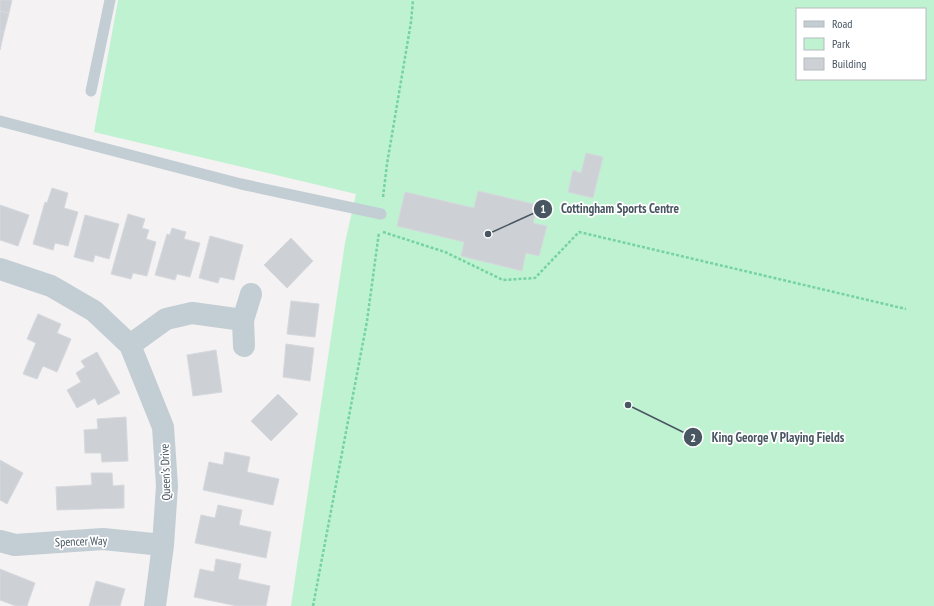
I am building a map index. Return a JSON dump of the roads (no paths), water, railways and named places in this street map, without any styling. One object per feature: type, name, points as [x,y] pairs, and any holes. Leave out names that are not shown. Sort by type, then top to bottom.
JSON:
[{"type":"street","name":"Queen's Drive","points":[[0,268],[51,286],[94,311],[130,345],[163,427],[168,486],[163,546],[155,606]]},
{"type":"street","points":[[244,346],[243,320],[251,294]]},
{"type":"street","points":[[130,345],[166,319],[192,313],[243,320]]},
{"type":"street","name":"Spencer Way","points":[[0,541],[15,545],[103,539],[163,546]]},
{"type":"lane","points":[[91,91],[110,0]]},
{"type":"lane","points":[[0,121],[241,184],[380,214]]},
{"type":"place","name":"Cottingham Sports Centre","points":[[488,234]]},
{"type":"place","name":"King George V Playing Fields","points":[[628,405]]}]
